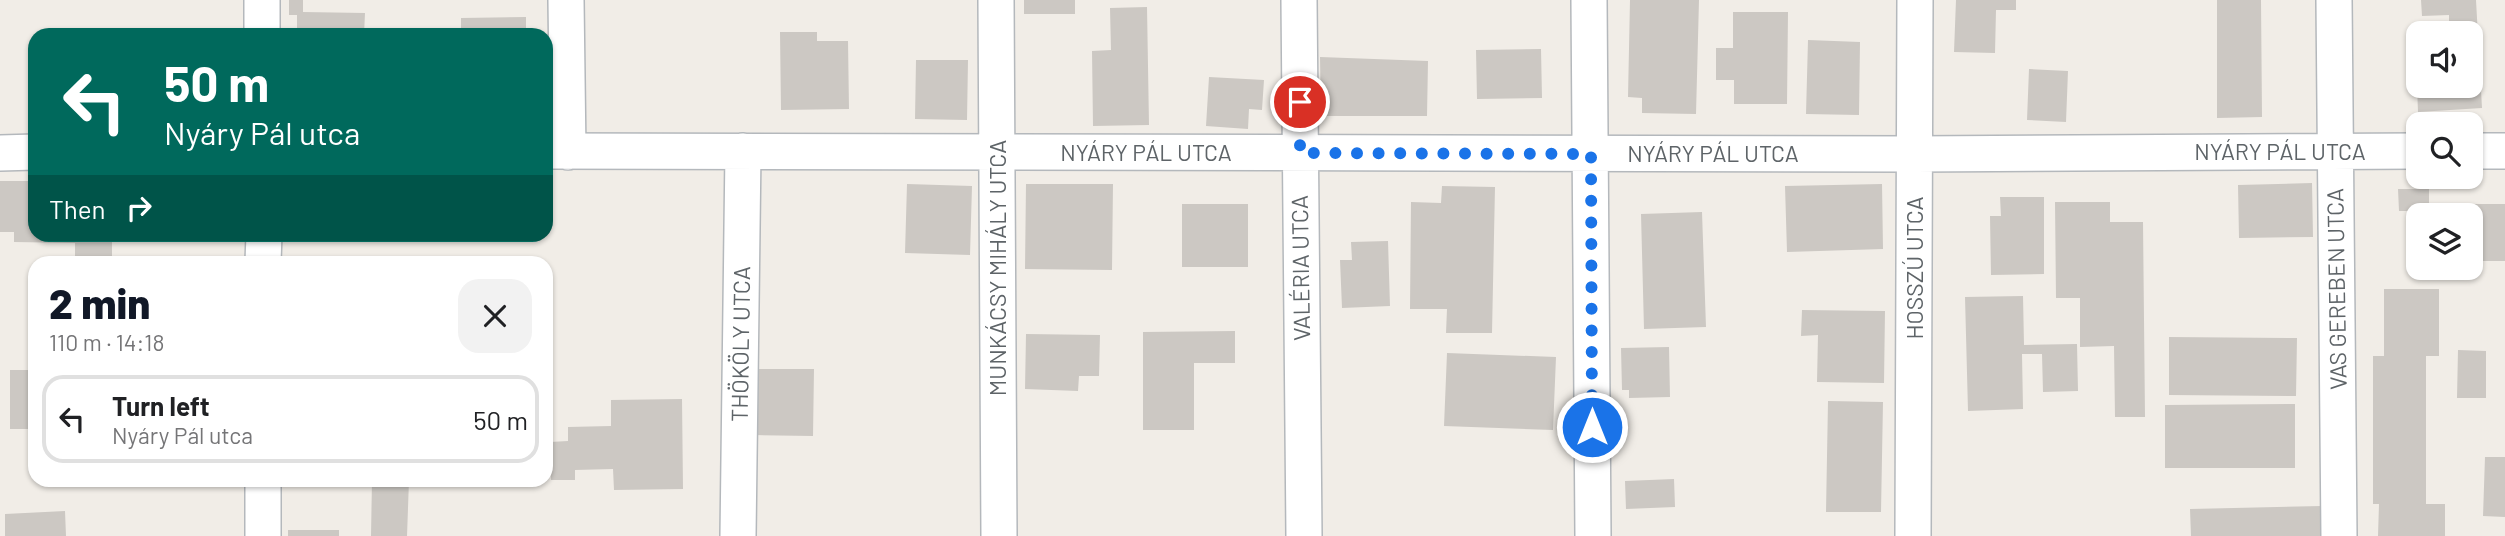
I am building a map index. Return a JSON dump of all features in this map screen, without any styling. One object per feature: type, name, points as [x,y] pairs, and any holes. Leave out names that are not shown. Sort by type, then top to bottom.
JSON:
[{"type":"street","points":[[262,0],[262,28]]},
{"type":"street","points":[[557,152],[566,0]]},
{"type":"street","name":"MUNKÁCSY MIHÁLY UTCA","points":[[996,0],[999,536]]},
{"type":"street","name":"VALÉRIA UTCA","points":[[1299,0],[1304,536]]},
{"type":"street","points":[[1589,0],[1592,536]]},
{"type":"street","name":"HOSSZÚ UTCA","points":[[1913,536],[1915,0]]},
{"type":"street","name":"VAS GEREBEN UTCA","points":[[2334,0],[2339,536]]},
{"type":"street","name":"THÖKÖLY UTCA","points":[[738,536],[743,151]]},
{"type":"street","name":"NYÁRY PÁL UTCA","points":[[557,152],[1916,154],[2406,151]]},
{"type":"street","points":[[2483,151],[2505,151]]},
{"type":"street","points":[[0,153],[28,152]]},
{"type":"street","points":[[263,487],[263,536]]},
{"type":"building","points":[[289,0],[303,0],[303,12],[365,13],[364,28],[297,28],[297,15],[289,15]]},
{"type":"building","points":[[1024,0],[1075,0],[1075,14],[1024,14]]},
{"type":"building","points":[[1630,0],[1699,0],[1696,114],[1642,113],[1642,98],[1628,97]]},
{"type":"building","points":[[1956,0],[2016,0],[2016,10],[1996,10],[1995,53],[1954,52]]},
{"type":"building","points":[[2217,0],[2261,0],[2262,117],[2217,118]]},
{"type":"building","points":[[2421,0],[2476,0],[2477,21],[2449,21],[2449,15],[2422,16]]},
{"type":"building","points":[[1147,7],[1149,125],[1093,126],[1092,51],[1111,50],[1110,8]]},
{"type":"building","points":[[1733,12],[1788,12],[1787,104],[1734,104],[1734,80],[1716,80],[1716,48],[1733,48]]},
{"type":"building","points":[[526,17],[526,28],[461,28],[461,18]]},
{"type":"building","points":[[780,32],[817,32],[817,41],[848,41],[849,109],[781,110]]},
{"type":"building","points":[[1808,40],[1860,42],[1859,115],[1806,114]]},
{"type":"building","points":[[1541,49],[1542,98],[1477,99],[1476,50]]},
{"type":"building","points":[[1320,57],[1428,61],[1427,116],[1321,116]]},
{"type":"building","points":[[916,60],[968,60],[967,120],[915,119]]},
{"type":"building","points":[[2029,69],[2068,71],[2066,122],[2027,120]]},
{"type":"building","points":[[1209,77],[1264,80],[1262,110],[1249,109],[1248,129],[1206,126]]},
{"type":"building","points":[[2417,98],[2481,98],[2482,108],[2418,112]]},
{"type":"building","points":[[0,181],[28,181],[28,242],[112,242],[112,256],[75,256],[75,243],[14,242],[14,232],[0,232]]},
{"type":"building","points":[[2312,183],[2313,237],[2239,238],[2238,185]]},
{"type":"building","points":[[907,184],[972,186],[970,255],[905,253]]},
{"type":"building","points":[[1026,184],[1113,184],[1112,270],[1025,269]]},
{"type":"building","points":[[1882,184],[1883,249],[1787,252],[1785,186]]},
{"type":"building","points":[[1442,186],[1495,187],[1492,333],[1446,333],[1447,309],[1410,309],[1411,202],[1441,203]]},
{"type":"building","points":[[2398,189],[2429,189],[2429,203],[2406,203],[2406,211],[2399,211]]},
{"type":"building","points":[[2000,197],[2044,197],[2044,274],[1991,275],[1990,216],[2001,216]]},
{"type":"building","points":[[2055,202],[2110,202],[2110,222],[2143,222],[2145,417],[2115,417],[2114,346],[2080,347],[2080,298],[2056,298]]},
{"type":"building","points":[[1182,204],[1248,204],[1248,267],[1182,267]]},
{"type":"building","points":[[2483,204],[2505,204],[2505,261],[2483,261]]},
{"type":"building","points":[[1702,212],[1706,327],[1644,329],[1641,214]]},
{"type":"building","points":[[1388,241],[1390,306],[1342,308],[1340,260],[1352,260],[1351,242]]},
{"type":"building","points":[[2384,289],[2439,289],[2439,356],[2426,356],[2426,504],[2445,504],[2445,536],[2378,536],[2379,504],[2373,504],[2373,356],[2384,356]]},
{"type":"building","points":[[2023,296],[2024,345],[2077,344],[2078,391],[2043,392],[2042,354],[2022,354],[2023,409],[1968,411],[1965,297]]},
{"type":"building","points":[[1802,310],[1885,311],[1884,383],[1817,382],[1818,335],[1801,336]]},
{"type":"building","points":[[1235,331],[1235,363],[1194,363],[1194,430],[1143,430],[1143,332]]},
{"type":"building","points":[[1026,334],[1100,335],[1099,376],[1079,376],[1078,391],[1025,389]]},
{"type":"building","points":[[2169,337],[2297,338],[2296,396],[2169,395]]},
{"type":"building","points":[[1669,347],[1670,397],[1629,398],[1629,390],[1622,390],[1621,348]]},
{"type":"building","points":[[2458,350],[2486,351],[2486,398],[2457,398]]},
{"type":"building","points":[[1447,353],[1556,357],[1553,430],[1444,426]]},
{"type":"building","points":[[755,369],[814,369],[813,436],[754,435]]},
{"type":"building","points":[[10,370],[28,370],[28,429],[10,429]]},
{"type":"building","points":[[682,399],[683,489],[614,490],[613,469],[575,470],[575,480],[553,480],[553,442],[568,441],[568,427],[611,426],[611,400]]},
{"type":"building","points":[[1828,401],[1883,402],[1881,512],[1826,512]]},
{"type":"building","points":[[2295,404],[2295,468],[2165,468],[2165,405]]},
{"type":"building","points":[[2485,457],[2505,457],[2505,517],[2483,516]]},
{"type":"building","points":[[1674,479],[1675,507],[1626,509],[1625,481]]},
{"type":"building","points":[[372,487],[409,487],[407,536],[371,536]]},
{"type":"building","points":[[2322,506],[2322,536],[2191,536],[2190,509]]},
{"type":"building","points":[[65,511],[66,536],[5,536],[5,514]]},
{"type":"building","points":[[288,530],[339,530],[339,536],[288,536]]},
{"type":"route","points":[[1300,102],[1300,153],[1591,154],[1592,427]]}]
